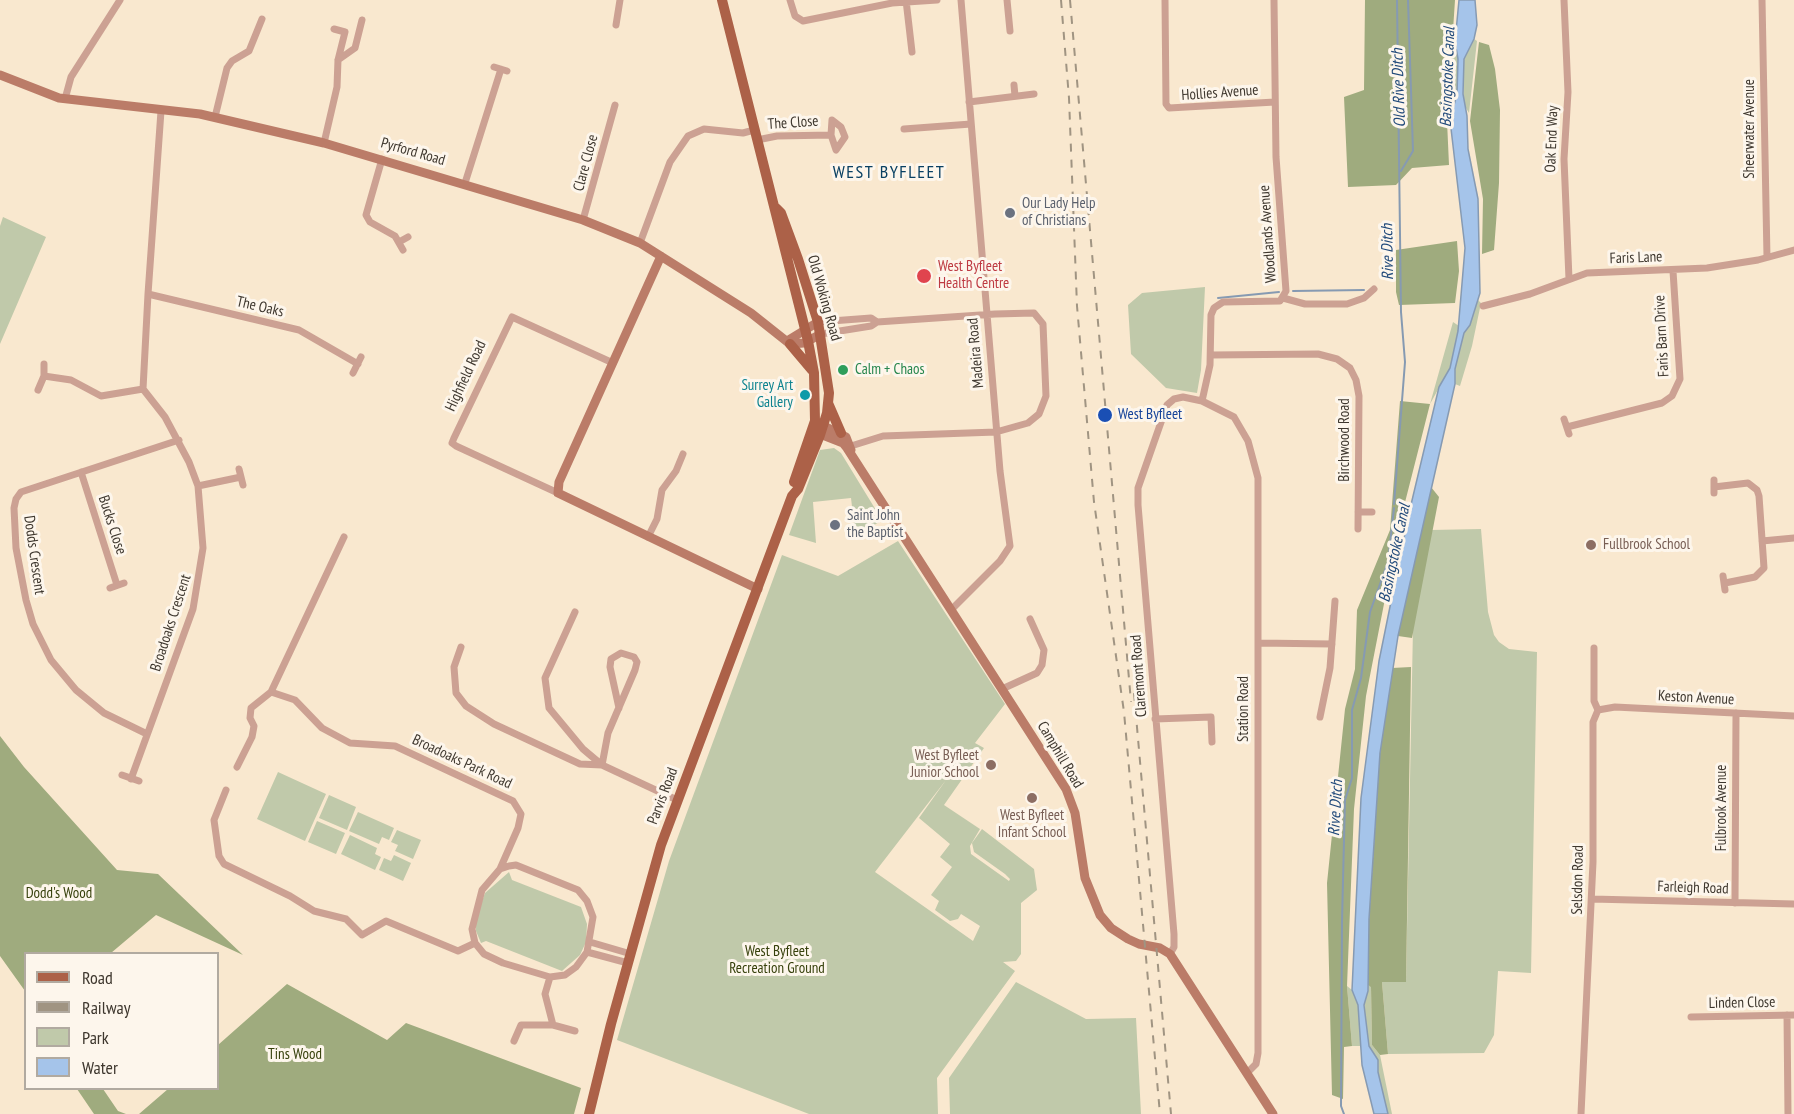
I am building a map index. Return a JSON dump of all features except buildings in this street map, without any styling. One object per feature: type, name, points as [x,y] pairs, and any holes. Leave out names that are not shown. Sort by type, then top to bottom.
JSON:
[{"type":"main road","name":"Old Woking Road","points":[[722,0],[776,208],[781,213],[798,260],[821,334],[828,403],[818,429]]},
{"type":"main road","name":"Old Woking Road","points":[[776,208],[774,215],[808,341],[814,373],[818,429]]},
{"type":"main road","points":[[788,343],[814,373]]},
{"type":"main road","points":[[828,403],[841,432]]},
{"type":"main road","name":"Parvis Road","points":[[589,1114],[661,846],[792,496],[798,489],[818,429]]},
{"type":"street","points":[[65,99],[70,77],[120,0]]},
{"type":"street","points":[[616,25],[620,0]]},
{"type":"street","points":[[790,0],[795,16],[803,21],[907,1],[937,0]]},
{"type":"street","name":"Madeira Road","points":[[952,609],[1009,549],[996,432],[961,0]]},
{"type":"street","points":[[1007,0],[1010,31]]},
{"type":"street","name":"Hollies Avenue","points":[[1165,0],[1166,104],[1169,108],[1275,102]]},
{"type":"street","name":"Woodlands Avenue","points":[[1202,401],[1211,355],[1211,313],[1217,304],[1278,301],[1283,298],[1286,288],[1275,102],[1274,0]]},
{"type":"street","name":"Oak End Way","points":[[1564,0],[1568,92],[1564,170],[1569,279]]},
{"type":"street","name":"Sheerwater Avenue","points":[[1762,0],[1767,257]]},
{"type":"street","points":[[907,1],[912,52]]},
{"type":"street","points":[[338,60],[355,48],[362,20]]},
{"type":"street","points":[[215,117],[226,68],[232,61],[249,51],[260,23],[251,24]]},
{"type":"street","points":[[324,143],[337,87],[338,60],[345,32],[334,29]]},
{"type":"street","points":[[465,183],[501,69]]},
{"type":"street","name":"Pyrford Road","points":[[0,75],[45,94],[65,99],[215,117],[324,143],[584,220],[640,243],[662,256],[751,314],[788,343]]},
{"type":"street","points":[[1014,85],[1015,96]]},
{"type":"street","points":[[969,102],[1034,94]]},
{"type":"street","name":"Clare Close","points":[[584,220],[611,109]]},
{"type":"street","points":[[44,376],[71,380],[101,396],[142,389],[161,111]]},
{"type":"street","points":[[904,129],[971,124]]},
{"type":"street","name":"The Close","points":[[640,243],[670,162],[688,136],[704,129],[777,136],[831,135]]},
{"type":"street","points":[[382,159],[366,215],[399,242],[403,250]]},
{"type":"street","points":[[399,242],[408,237]]},
{"type":"street","name":"Faris Lane","points":[[1483,306],[1530,294],[1587,273],[1707,268],[1794,250]]},
{"type":"street","points":[[558,493],[559,482],[662,256]]},
{"type":"street","name":"Faris Barn Drive","points":[[1564,419],[1568,431],[1662,403],[1672,396],[1680,380],[1673,271]]},
{"type":"street","points":[[1283,298],[1305,304],[1347,304],[1364,298],[1374,289]]},
{"type":"street","name":"The Oaks","points":[[148,294],[299,330],[359,361],[353,373]]},
{"type":"street","points":[[788,343],[808,341],[821,334],[871,326],[877,322],[1037,314],[1043,324],[1046,347],[1046,396],[1039,414],[1022,426],[996,432],[883,436],[851,450]]},
{"type":"street","name":"Highfield Road","points":[[613,363],[512,317],[452,443],[456,447],[758,589]]},
{"type":"street","points":[[788,343],[818,322],[871,318],[877,322]]},
{"type":"street","name":"Birchwood Road","points":[[1211,355],[1318,354],[1334,357],[1348,366],[1358,389],[1358,529]]},
{"type":"street","points":[[38,390],[44,376],[44,363]]},
{"type":"street","name":"Broadoaks Crescent","points":[[131,779],[197,593],[204,532],[198,486],[179,440],[142,389]]},
{"type":"street","name":"Station Road","points":[[1170,401],[1178,397],[1202,401],[1234,417],[1244,431],[1256,466],[1258,1056],[1247,1073]]},
{"type":"street","name":"Claremont Road","points":[[1170,401],[1138,488],[1173,922],[1174,947],[1170,954]]},
{"type":"street","points":[[818,429],[841,432]]},
{"type":"street","name":"Camphill Road","points":[[818,429],[851,450]]},
{"type":"street","name":"Camphill Road","points":[[841,432],[1069,796],[1075,813],[1085,878],[1100,915],[1111,928],[1128,939],[1139,944],[1160,948],[1170,954]]},
{"type":"street","name":"Dodds Crescent","points":[[147,734],[104,714],[71,685],[44,647],[26,600],[16,548],[14,508],[21,492],[179,440]]},
{"type":"street","points":[[648,537],[657,519],[662,490],[676,471],[683,454]]},
{"type":"street","name":"Bucks Close","points":[[81,472],[117,586]]},
{"type":"street","points":[[198,486],[240,473],[243,485]]},
{"type":"street","points":[[1714,487],[1748,483],[1757,490],[1764,568],[1755,577],[1724,583]]},
{"type":"street","points":[[1358,512],[1372,512]]},
{"type":"street","points":[[237,767],[252,736],[254,726],[250,718],[251,708],[272,692],[344,537]]},
{"type":"street","points":[[1762,540],[1794,538]]},
{"type":"street","points":[[1320,717],[1330,668],[1335,601]]},
{"type":"street","points":[[575,612],[544,678],[549,708],[583,750],[602,765],[677,800]]},
{"type":"street","points":[[1002,688],[1037,674],[1042,665],[1044,650],[1038,627],[1030,619]]},
{"type":"street","points":[[1258,643],[1332,644]]},
{"type":"street","points":[[461,647],[454,667],[456,693],[466,706],[494,724],[580,764],[602,765]]},
{"type":"street","name":"Selsdon Road","points":[[1581,1114],[1592,899],[1593,722],[1598,710],[1594,701],[1594,648]]},
{"type":"street","points":[[602,765],[605,745],[637,662],[634,657],[621,653],[611,659],[610,667],[619,708]]},
{"type":"street","name":"Broadoaks Park Road","points":[[272,692],[295,700],[322,728],[350,743],[394,746],[513,801],[521,814],[518,828],[500,869],[482,890],[472,929],[475,943]]},
{"type":"street","name":"Keston Avenue","points":[[1598,710],[1615,707],[1794,716]]},
{"type":"street","name":"Fulbrook Avenue","points":[[1735,903],[1736,713]]},
{"type":"street","points":[[1155,718],[1211,717],[1212,742]]},
{"type":"street","points":[[122,776],[139,782]]},
{"type":"street","points":[[226,790],[214,820],[219,856],[224,864],[290,896],[314,911],[346,919],[362,935],[386,921],[458,951],[475,943],[484,954],[503,963],[550,977],[565,975],[576,967],[587,952],[590,942],[592,917],[587,901],[578,890],[516,865],[500,869]]},
{"type":"street","name":"Farleigh Road","points":[[1592,899],[1794,904]]},
{"type":"street","points":[[590,942],[630,958]]},
{"type":"street","points":[[587,952],[630,958]]},
{"type":"street","points":[[1170,954],[1273,1114]]},
{"type":"street","points":[[550,977],[545,994],[553,1025]]},
{"type":"street","points":[[1788,1114],[1791,1015]]},
{"type":"street","name":"Linden Close","points":[[1691,1017],[1791,1015]]},
{"type":"street","points":[[514,1041],[522,1025],[553,1025],[574,1031]]},
{"type":"green space","points":[[1365,0],[1455,0],[1447,121],[1449,165],[1412,168],[1396,185],[1348,187],[1344,97],[1364,90]]},
{"type":"green space","points":[[1474,39],[1477,41],[1469,113],[1463,103],[1464,59]]},
{"type":"green space","points":[[1450,41],[1455,42],[1458,59],[1457,94],[1450,120],[1447,121]]},
{"type":"green space","points":[[1479,42],[1489,45],[1495,69],[1500,110],[1499,183],[1494,250],[1482,254],[1483,199],[1470,121]]},
{"type":"green space","points":[[3,217],[46,237],[0,344],[0,226]]},
{"type":"green space","points":[[1457,241],[1459,271],[1455,303],[1399,305],[1396,292],[1396,250]]},
{"type":"green space","points":[[1205,287],[1201,370],[1197,393],[1166,388],[1131,354],[1128,305],[1142,293]]},
{"type":"green space","points":[[1478,300],[1481,303],[1472,346],[1460,386],[1455,384],[1455,369],[1464,333],[1470,325]]},
{"type":"green space","points":[[1453,322],[1459,326],[1450,368],[1430,404]]},
{"type":"green space","points":[[1400,401],[1430,404],[1400,522],[1366,696],[1354,809],[1347,986],[1352,1046],[1344,1047],[1343,1099],[1332,1095],[1327,883],[1345,709],[1355,669],[1357,610],[1390,530]]},
{"type":"green space","points":[[834,448],[841,453],[882,520],[865,531],[855,532],[851,498],[813,502],[816,543],[789,535],[820,450]]},
{"type":"green space","points":[[1431,487],[1439,497],[1412,638],[1398,636]]},
{"type":"green space","points":[[1481,529],[1488,612],[1494,635],[1509,649],[1537,652],[1531,973],[1498,971],[1494,1035],[1484,1053],[1388,1054],[1382,982],[1406,981],[1413,628],[1431,530]]},
{"type":"green space","name":"West Byfleet Recreation Ground","points":[[898,541],[1005,704],[975,743],[984,748],[944,805],[980,829],[970,846],[971,854],[1009,881],[1010,879],[1005,874],[974,852],[972,843],[982,829],[1034,869],[1037,890],[1021,903],[1021,954],[1016,961],[1003,962],[1015,971],[937,1078],[938,1114],[809,1114],[617,1040],[669,861],[782,555],[838,576]],"holes":[[[946,780],[919,818],[950,844],[940,857],[952,867],[931,895],[939,901],[935,910],[950,921],[958,919],[961,914],[980,926],[973,941],[875,872]]]},
{"type":"green space","points":[[1411,667],[1406,982],[1382,982],[1388,1054],[1380,1055],[1372,1045],[1371,987],[1368,985],[1369,919],[1380,753],[1392,668]]},
{"type":"green space","name":"Dodd's Wood","points":[[0,736],[24,767],[117,870],[158,874],[243,955],[156,915],[112,952],[24,952],[24,990],[0,956]]},
{"type":"green space","points":[[278,772],[326,794],[305,841],[257,819]]},
{"type":"green space","points":[[329,795],[356,807],[347,830],[319,818]]},
{"type":"green space","points":[[358,812],[394,828],[389,840],[382,837],[379,844],[349,831]]},
{"type":"green space","points":[[317,821],[345,833],[336,854],[308,842]]},
{"type":"green space","points":[[397,830],[421,840],[413,859],[395,851],[398,845],[391,842]]},
{"type":"green space","points":[[350,835],[377,848],[375,854],[381,857],[375,870],[341,854]]},
{"type":"green space","points":[[394,855],[411,863],[403,881],[379,870],[384,858],[391,861]]},
{"type":"green space","points":[[509,872],[512,880],[581,907],[587,924],[586,942],[580,955],[562,971],[486,941],[481,943],[476,931],[476,918],[485,893]]},
{"type":"green space","points":[[1016,982],[1086,1019],[1136,1018],[1141,1114],[950,1114],[949,1078]]},
{"type":"green space","name":"Tins Wood","points":[[287,984],[387,1040],[406,1023],[581,1088],[574,1114],[139,1114],[167,1090],[219,1090],[219,1044]]},
{"type":"green space","points":[[1368,985],[1371,986],[1372,1045],[1380,1055],[1392,1114],[1388,1114],[1378,1072],[1378,1060],[1369,1046],[1364,1005]]},
{"type":"green space","points":[[1347,986],[1352,990],[1358,1005],[1363,1046],[1352,1046]]},
{"type":"green space","points":[[78,1090],[104,1090],[118,1111],[126,1114],[94,1114]]},
{"type":"water","name":"Basingstoke Canal","points":[[1459,0],[1475,0],[1477,25],[1474,39],[1464,59],[1463,94],[1467,116],[1468,149],[1478,199],[1480,293],[1470,325],[1464,333],[1455,369],[1455,384],[1398,636],[1380,753],[1369,919],[1368,991],[1364,1005],[1369,1046],[1378,1060],[1378,1072],[1388,1114],[1374,1114],[1362,1065],[1358,1005],[1352,990],[1361,798],[1379,661],[1409,513],[1439,387],[1450,368],[1458,331],[1465,248],[1450,120],[1457,94],[1458,59],[1455,42]]},
{"type":"waterway","name":"Rive Ditch","points":[[1394,504],[1405,362],[1401,312],[1397,0]]},
{"type":"waterway","name":"Old Rive Ditch","points":[[1401,171],[1413,151],[1408,0]]},
{"type":"waterway","points":[[1293,291],[1364,290]]},
{"type":"waterway","points":[[1218,298],[1279,292]]},
{"type":"waterway","name":"Rive Ditch","points":[[1344,1114],[1341,1106],[1342,921],[1345,800],[1352,778],[1352,710],[1361,678],[1370,612],[1388,562],[1394,508]]},
{"type":"railway","points":[[1061,0],[1069,98],[1077,306],[1094,502],[1124,712],[1160,1114]]},
{"type":"railway","points":[[1070,0],[1131,702]]},
{"type":"railway","points":[[1134,693],[1171,1114]]},
{"type":"place","name":"Our Lady Help of Christians","points":[[1010,213]]},
{"type":"place","name":"West Byfleet Health Centre","points":[[924,276]]},
{"type":"place","name":"Calm + Chaos","points":[[843,370]]},
{"type":"place","name":"Surrey Art Gallery","points":[[805,395]]},
{"type":"place","name":"West Byfleet","points":[[1105,415]]},
{"type":"place","name":"Saint John the Baptist","points":[[835,525]]},
{"type":"place","name":"Fullbrook School","points":[[1591,545]]},
{"type":"place","name":"West Byfleet Junior School","points":[[991,765]]},
{"type":"place","name":"West Byfleet Infant School","points":[[1032,798]]},
{"type":"district","name":"WEST BYFLEET","points":[[889,173]]}]
